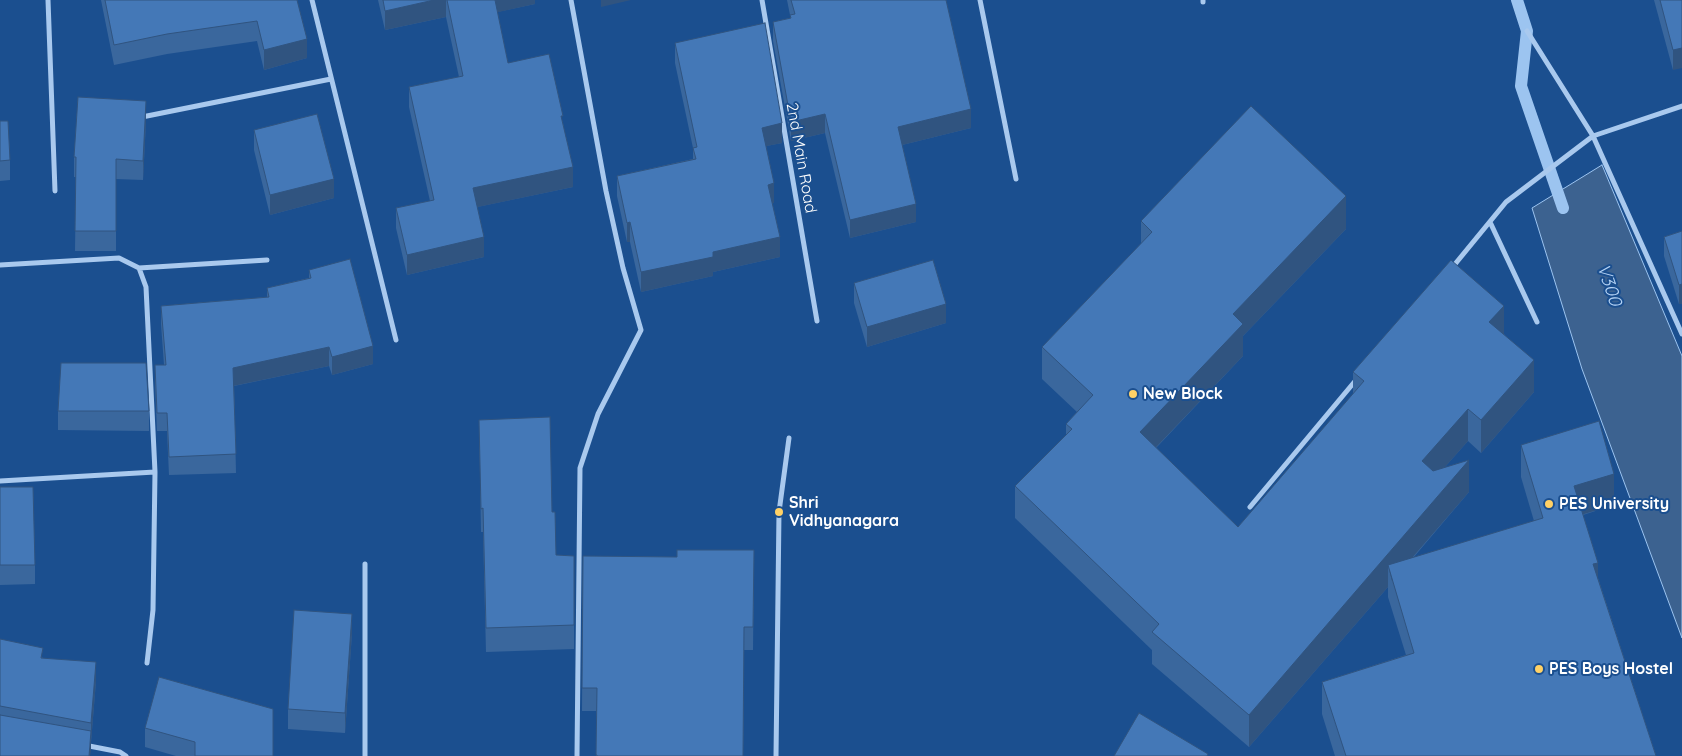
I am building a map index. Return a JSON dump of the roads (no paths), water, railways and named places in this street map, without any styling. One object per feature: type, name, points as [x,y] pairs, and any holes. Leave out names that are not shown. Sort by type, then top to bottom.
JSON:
[{"type":"street","points":[[48,0],[55,191]]},
{"type":"street","points":[[312,0],[396,340]]},
{"type":"street","points":[[571,0],[606,191],[623,268],[641,330],[598,414],[580,468],[577,756]]},
{"type":"street","name":"2nd Main Road","points":[[762,0],[817,321]]},
{"type":"street","points":[[980,0],[1016,179]]},
{"type":"street","points":[[1527,32],[1594,136],[1682,334]]},
{"type":"street","points":[[142,117],[332,79]]},
{"type":"street","points":[[1446,274],[1506,202],[1594,136],[1682,106]]},
{"type":"street","points":[[1490,222],[1537,322]]},
{"type":"street","points":[[0,265],[119,258],[139,268],[267,260]]},
{"type":"street","points":[[139,268],[146,287],[156,472],[153,610],[147,663]]},
{"type":"street","points":[[1250,507],[1363,372]]},
{"type":"street","points":[[776,756],[779,512],[789,438]]},
{"type":"street","points":[[0,481],[156,472]]},
{"type":"street","points":[[365,564],[365,756]]},
{"type":"street","points":[[82,744],[120,752],[126,756]]},
{"type":"water","points":[[1602,165],[1682,356],[1682,638],[1582,369],[1532,208]]},
{"type":"waterway","name":"V300","points":[[1517,0],[1527,31],[1521,86],[1563,208]]},
{"type":"place","name":"New Block","points":[[1133,394]]},
{"type":"place","name":"PES University","points":[[1549,504]]},
{"type":"place","name":"Shri Vidhyanagara","points":[[779,512]]},
{"type":"place","name":"PES Boys Hostel","points":[[1539,669]]}]
